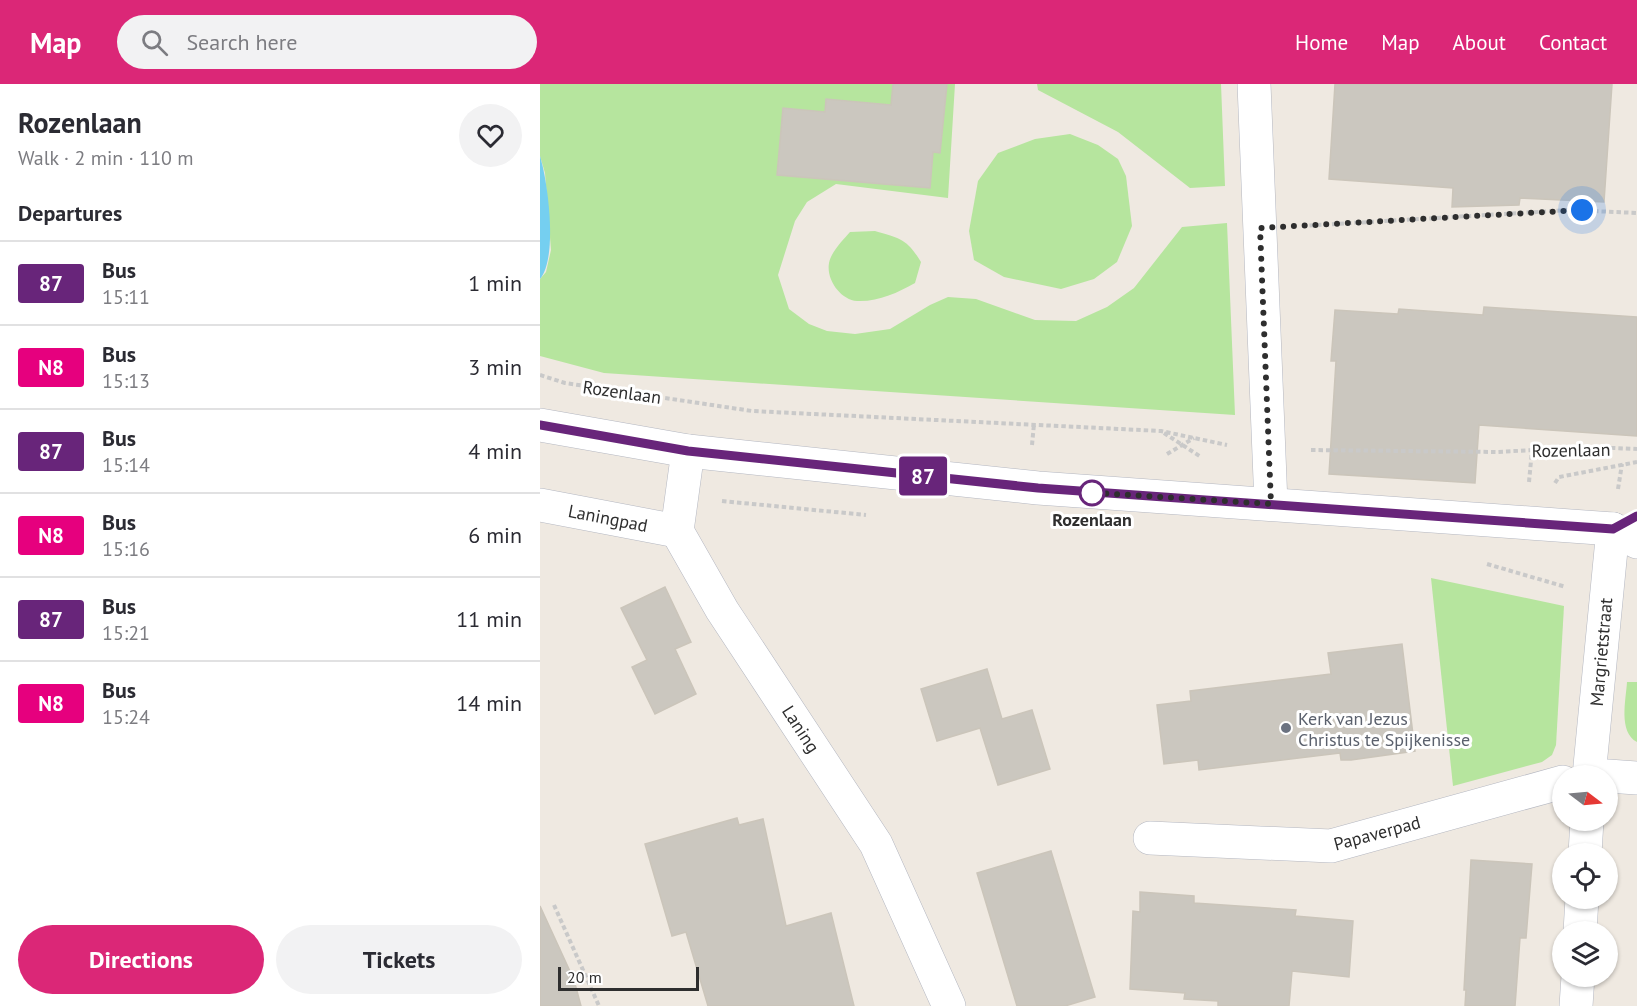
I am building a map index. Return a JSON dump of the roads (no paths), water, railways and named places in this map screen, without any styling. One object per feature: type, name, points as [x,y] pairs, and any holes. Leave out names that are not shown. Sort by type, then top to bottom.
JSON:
[{"type":"street","points":[[1254,84],[1271,504]]},
{"type":"street","points":[[540,425],[688,451],[1038,488],[1629,529]]},
{"type":"street","points":[[677,531],[688,451]]},
{"type":"street","name":"Laningpad","points":[[540,505],[677,531]]},
{"type":"street","name":"Margrietstraat","points":[[1591,765],[1629,529]]},
{"type":"street","name":"Laning","points":[[677,531],[723,610],[876,844],[949,1006]]},
{"type":"street","points":[[1618,777],[1637,778]]},
{"type":"street","name":"Papaverpad","points":[[1150,838],[1330,846],[1552,785]]},
{"type":"street","points":[[1576,1006],[1577,987]]},
{"type":"water","points":[[540,156],[546,184],[550,238],[549,254],[540,279]]},
{"type":"place","name":"Rozenlaan","points":[[1092,493]]},
{"type":"place","name":"Kerk van Jezus Christus te Spijkenisse","points":[[1286,728]]}]
